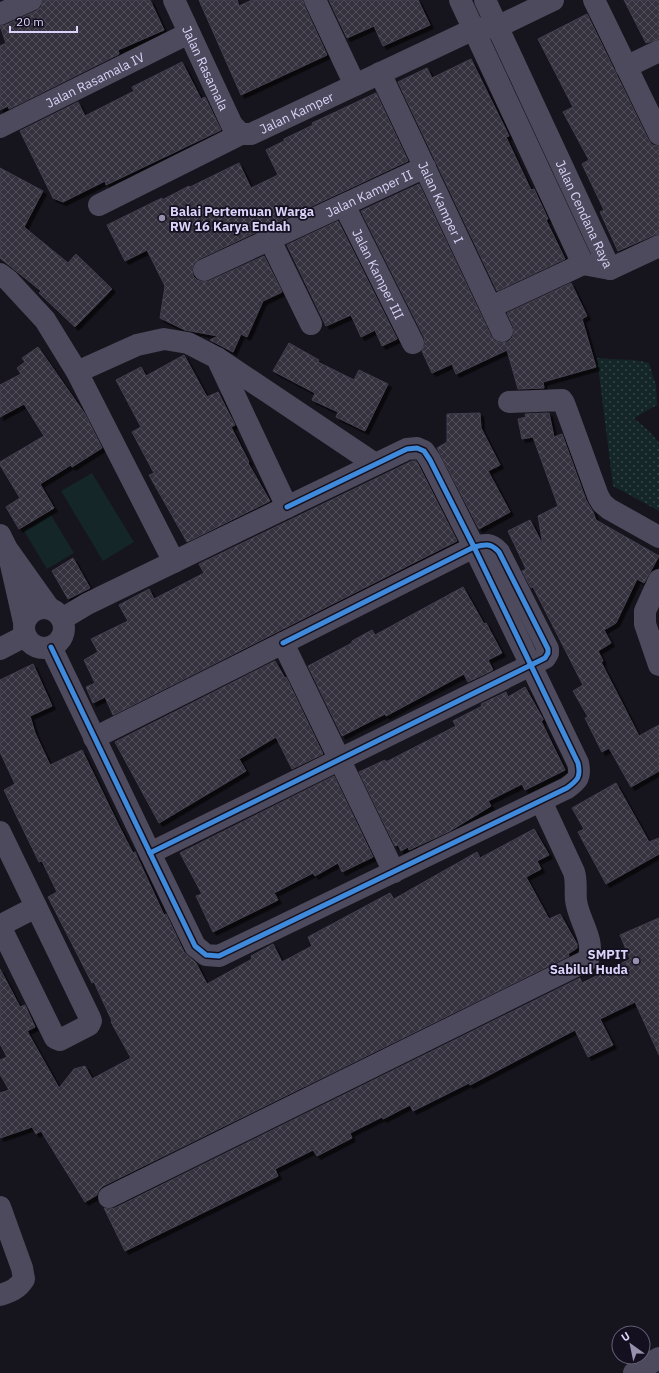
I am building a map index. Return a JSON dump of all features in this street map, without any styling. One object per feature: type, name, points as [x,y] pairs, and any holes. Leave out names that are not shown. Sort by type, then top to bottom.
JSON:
[{"type":"street","points":[[0,14],[31,0]]},
{"type":"street","name":"Jalan Rasamala","points":[[174,0],[232,125],[241,134]]},
{"type":"street","points":[[316,0],[355,85]]},
{"type":"street","name":"Jalan Cendana Raya","points":[[460,0],[583,264],[610,269]]},
{"type":"street","name":"Jalan Cendana Raya","points":[[485,0],[610,269]]},
{"type":"street","points":[[474,29],[497,27],[553,0]]},
{"type":"street","points":[[594,0],[659,134]]},
{"type":"street","name":"Jalan Kamper","points":[[99,205],[241,134],[251,134],[474,29]]},
{"type":"street","name":"Jalan Rasamala IV","points":[[0,127],[189,33]]},
{"type":"street","points":[[626,67],[659,51]]},
{"type":"street","name":"Jalan Kamper I","points":[[380,73],[502,331]]},
{"type":"street","name":"Jalan Kamper II","points":[[204,270],[425,167]]},
{"type":"street","name":"Jalan Kamper III","points":[[344,205],[413,343]]},
{"type":"street","points":[[270,240],[310,324]]},
{"type":"street","points":[[610,269],[659,246]]},
{"type":"street","points":[[491,308],[583,264]]},
{"type":"street","points":[[0,274],[8,280],[45,320],[77,372],[174,562]]},
{"type":"street","points":[[77,372],[137,345],[164,339],[188,343],[217,358],[375,464]]},
{"type":"street","points":[[217,358],[287,507]]},
{"type":"street","points":[[509,402],[562,400],[602,503],[608,509],[659,537]]},
{"type":"street","points":[[0,649],[25,629],[27,617],[36,609],[55,613],[87,604],[406,449],[417,448],[424,451],[438,475],[578,763],[580,773],[576,782],[541,801],[219,956],[206,955],[195,946],[51,647]]},
{"type":"street","points":[[4,542],[55,613],[64,632],[57,644],[51,647],[39,648],[33,645],[25,629],[4,542]]},
{"type":"street","points":[[94,738],[474,547],[485,544],[493,546],[499,552],[548,649],[548,653],[545,658],[150,853]]},
{"type":"street","points":[[659,580],[646,610],[644,624],[659,665]]},
{"type":"street","points":[[498,599],[518,588]]},
{"type":"street","points":[[283,643],[394,872]]},
{"type":"street","points":[[109,1197],[588,960],[590,955],[588,938],[576,901],[576,881],[574,872],[541,801]]},
{"type":"street","points":[[0,832],[91,1021],[89,1024],[60,1040],[55,1038],[0,925],[36,907]]},
{"type":"street","points":[[0,1207],[22,1268],[24,1280],[21,1285],[14,1290],[0,1295]]},
{"type":"street","points":[[634,1373],[659,1358]]},
{"type":"shaded area","points":[[597,358],[643,361],[649,363],[656,385],[657,405],[634,418],[650,432],[659,443],[659,511],[613,486]]},
{"type":"shaded area","points":[[92,473],[134,542],[103,561],[61,491]]},
{"type":"shaded area","points":[[51,515],[74,553],[47,569],[24,531]]},
{"type":"building","points":[[43,0],[150,0],[164,30],[118,50],[119,54],[9,109],[8,106],[0,110],[0,46],[6,43],[0,26],[36,11],[41,7]]},
{"type":"building","points":[[199,0],[237,0],[239,6],[252,0],[303,0],[327,55],[241,95]]},
{"type":"building","points":[[329,0],[418,0],[430,25],[383,46],[374,26],[347,38]]},
{"type":"building","points":[[624,0],[659,0],[659,39],[646,43]]},
{"type":"building","points":[[587,14],[648,139],[652,145],[659,146],[659,234],[618,251],[600,212],[604,210],[582,164],[589,160],[563,112],[573,107],[538,39]]},
{"type":"building","points":[[471,59],[509,136],[506,137],[531,190],[534,189],[548,219],[546,220],[565,259],[497,291],[398,82],[427,68],[432,78]]},
{"type":"building","points":[[182,62],[201,99],[205,97],[221,130],[106,185],[105,181],[63,202],[53,198],[20,131],[78,102],[85,116],[134,91],[132,87]]},
{"type":"building","points":[[376,93],[408,161],[199,259],[194,263],[192,269],[193,276],[197,280],[203,282],[209,281],[264,256],[282,292],[263,301],[247,337],[241,334],[233,352],[210,340],[218,336],[185,330],[160,318],[165,286],[147,250],[125,261],[107,225],[239,163],[251,188],[278,175],[266,150],[284,141],[284,139],[313,125],[312,123]]},
{"type":"building","points":[[0,168],[43,191],[24,227],[68,263],[76,254],[112,289],[75,327],[39,293],[41,291],[0,258]]},
{"type":"building","points":[[419,184],[491,336],[495,341],[501,343],[508,342],[512,338],[514,332],[513,326],[507,313],[571,283],[587,316],[582,319],[596,367],[543,382],[544,388],[518,389],[507,350],[456,374],[452,364],[432,373],[422,351],[425,344],[424,337],[361,211]]},
{"type":"building","points":[[338,221],[397,339],[382,346],[375,330],[361,337],[351,315],[326,326],[287,245]]},
{"type":"building","points":[[289,343],[319,360],[318,362],[354,380],[359,370],[388,384],[365,431],[336,417],[338,412],[312,400],[315,393],[273,371]]},
{"type":"building","points":[[38,347],[85,414],[102,448],[72,467],[71,465],[40,484],[54,508],[19,529],[6,507],[20,498],[0,465],[0,462],[44,436],[24,404],[0,417],[0,385],[21,374],[17,368],[25,362],[22,358]]},
{"type":"building","points":[[184,355],[207,397],[218,392],[235,425],[231,427],[249,462],[248,463],[270,501],[187,542],[149,475],[154,473],[132,432],[141,427],[116,380],[141,367],[146,376]]},
{"type":"building","points":[[480,413],[481,428],[500,465],[488,471],[510,512],[479,529],[437,448],[447,442],[447,414]]},
{"type":"building","points":[[549,413],[554,437],[562,434],[586,500],[596,520],[659,556],[644,583],[637,579],[616,623],[604,630],[611,643],[598,651],[603,661],[601,662],[639,736],[659,725],[659,771],[631,787],[609,748],[602,752],[585,718],[588,717],[573,691],[583,685],[533,587],[531,588],[522,571],[526,569],[508,531],[530,520],[543,545],[538,516],[558,506],[533,437],[522,439],[518,419],[526,417],[525,414]]},
{"type":"building","points":[[412,461],[416,461],[419,466],[457,541],[113,715],[105,697],[93,703],[86,687],[95,683],[84,660],[98,652],[91,639],[128,621],[119,605],[149,589],[154,599],[204,573],[199,564]]},
{"type":"building","points":[[73,558],[90,588],[68,599],[52,571]]},
{"type":"building","points":[[463,587],[484,624],[486,623],[502,653],[488,660],[493,670],[468,682],[464,674],[386,716],[385,714],[342,736],[308,666],[352,643],[352,641],[372,630],[375,635]]},
{"type":"building","points":[[275,661],[285,678],[286,677],[323,754],[292,769],[276,737],[239,759],[246,771],[159,823],[115,742]]},
{"type":"building","points":[[33,664],[52,706],[30,716],[35,733],[50,765],[82,750],[133,853],[135,852],[164,915],[166,914],[184,952],[196,963],[207,984],[252,959],[251,956],[273,944],[282,962],[312,946],[308,937],[390,893],[394,899],[477,852],[480,858],[534,829],[549,855],[537,861],[541,869],[526,877],[549,919],[560,914],[577,944],[577,948],[568,954],[569,956],[103,1186],[97,1195],[85,1202],[41,1131],[36,1134],[32,1127],[0,1138],[0,1093],[9,1090],[0,1074],[0,1060],[7,1057],[0,1044],[0,969],[20,1007],[25,1005],[35,1027],[27,1031],[59,1088],[74,1069],[85,1066],[92,1079],[131,1058],[111,1022],[112,1021],[94,982],[92,983],[48,897],[57,892],[42,861],[39,862],[4,790],[15,784],[0,752],[0,680]]},
{"type":"building","points":[[525,687],[543,719],[541,721],[565,770],[525,790],[522,784],[488,801],[491,806],[450,831],[409,850],[408,847],[401,851],[398,845],[395,846],[359,772],[385,760],[386,762],[456,726],[453,721],[482,706],[481,704],[506,692],[508,697]]},
{"type":"building","points":[[334,776],[373,857],[342,872],[338,863],[315,876],[313,873],[274,893],[278,900],[213,932],[196,896],[202,894],[180,853]]},
{"type":"building","points":[[616,783],[649,842],[659,838],[659,854],[606,884],[578,832],[584,829],[572,808]]},
{"type":"building","points":[[659,918],[659,1055],[635,1002],[600,1019],[613,1045],[588,1057],[575,1030],[470,1085],[469,1083],[413,1111],[410,1105],[383,1119],[382,1117],[350,1133],[352,1138],[317,1156],[313,1150],[275,1169],[278,1176],[125,1251],[104,1208],[115,1208],[580,978],[582,983],[630,959],[620,935]]},
{"type":"cycle path","points":[[51,647],[150,853],[545,658],[548,653],[548,649],[499,552],[488,545],[474,547],[424,451],[417,448],[407,449],[287,507]]},
{"type":"cycle path","points":[[150,853],[195,946],[206,955],[219,956],[567,788],[578,778],[578,763],[474,547],[283,643]]},
{"type":"place","name":"Balai Pertemuan Warga RW 16 Karya Endah","points":[[162,218]]},
{"type":"place","name":"SMPIT Sabilul Huda","points":[[636,961]]}]
